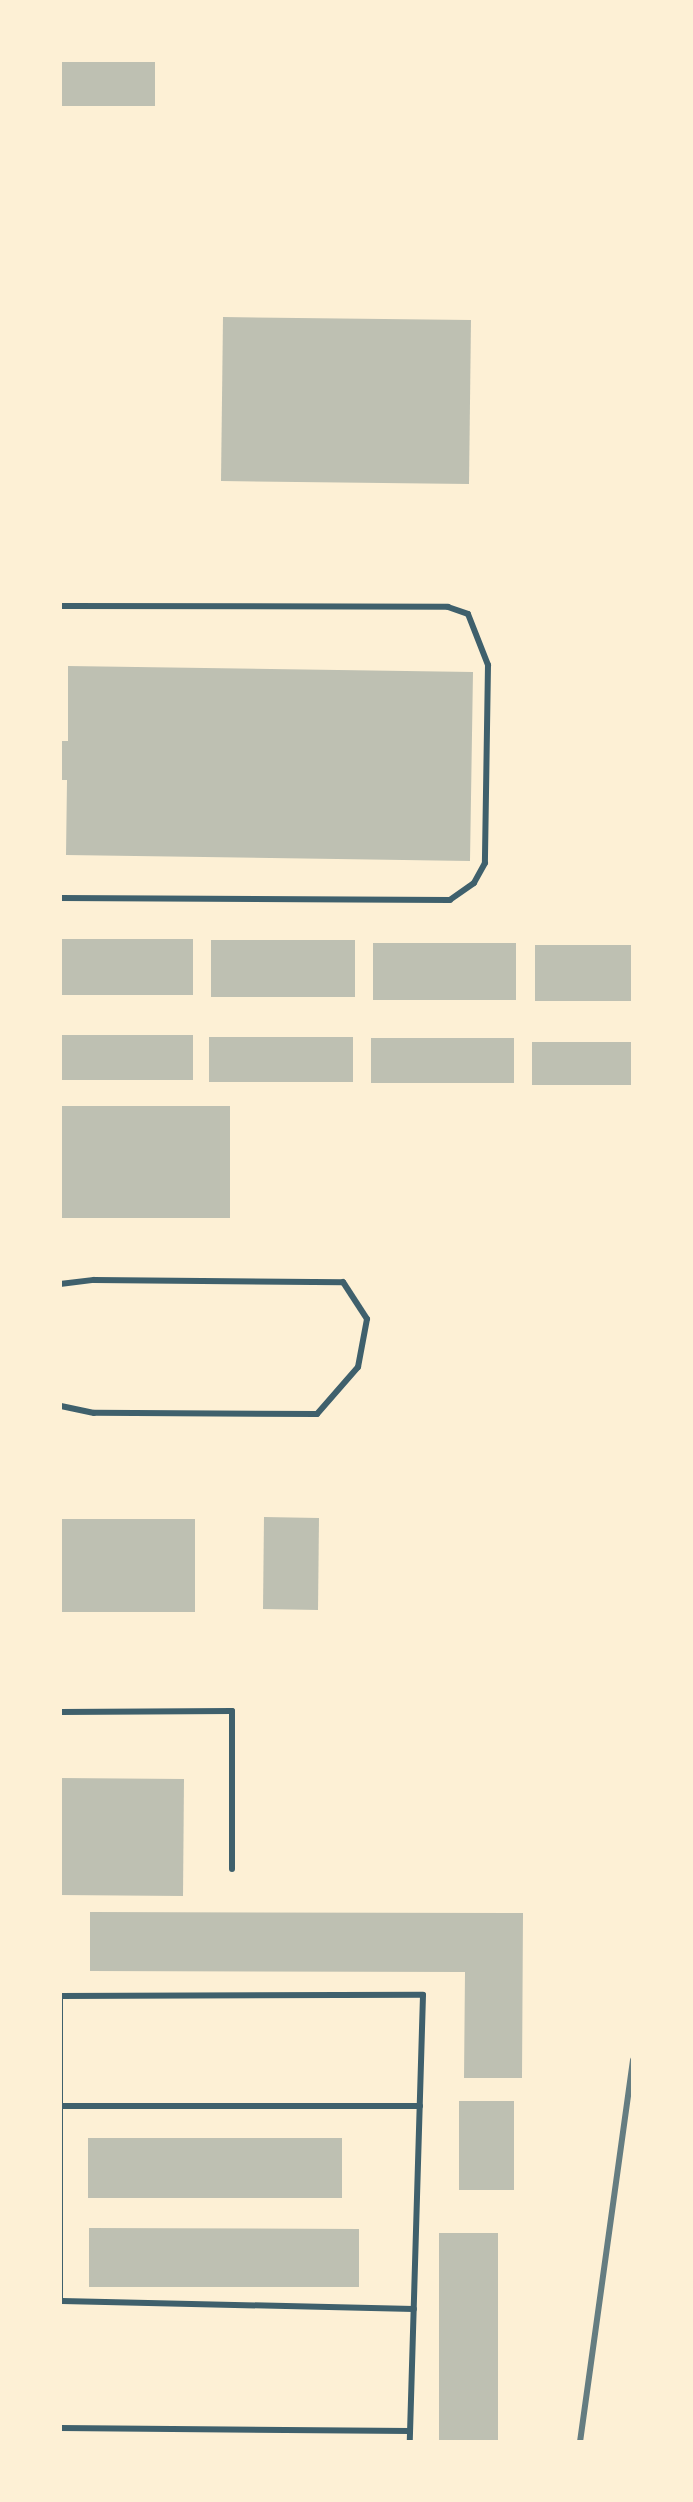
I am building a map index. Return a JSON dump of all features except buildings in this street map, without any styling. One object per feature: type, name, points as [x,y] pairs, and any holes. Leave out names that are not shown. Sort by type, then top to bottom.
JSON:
[{"type":"lane","points":[[60,606],[448,607],[468,614],[488,665],[485,863],[474,883],[450,900],[61,897]]},
{"type":"lane","points":[[60,1284],[94,1280],[343,1282],[367,1319],[358,1367],[317,1414],[94,1413],[60,1406]]},
{"type":"lane","points":[[60,1712],[232,1711],[232,1869]]},
{"type":"lane","points":[[410,2442],[410,2431],[414,2309],[423,1995],[60,1996],[61,2301],[414,2309]]},
{"type":"lane","points":[[60,2106],[420,2106]]},
{"type":"lane","points":[[60,2428],[410,2431]]},
{"type":"railway","points":[[580,2442],[633,2060]]}]
